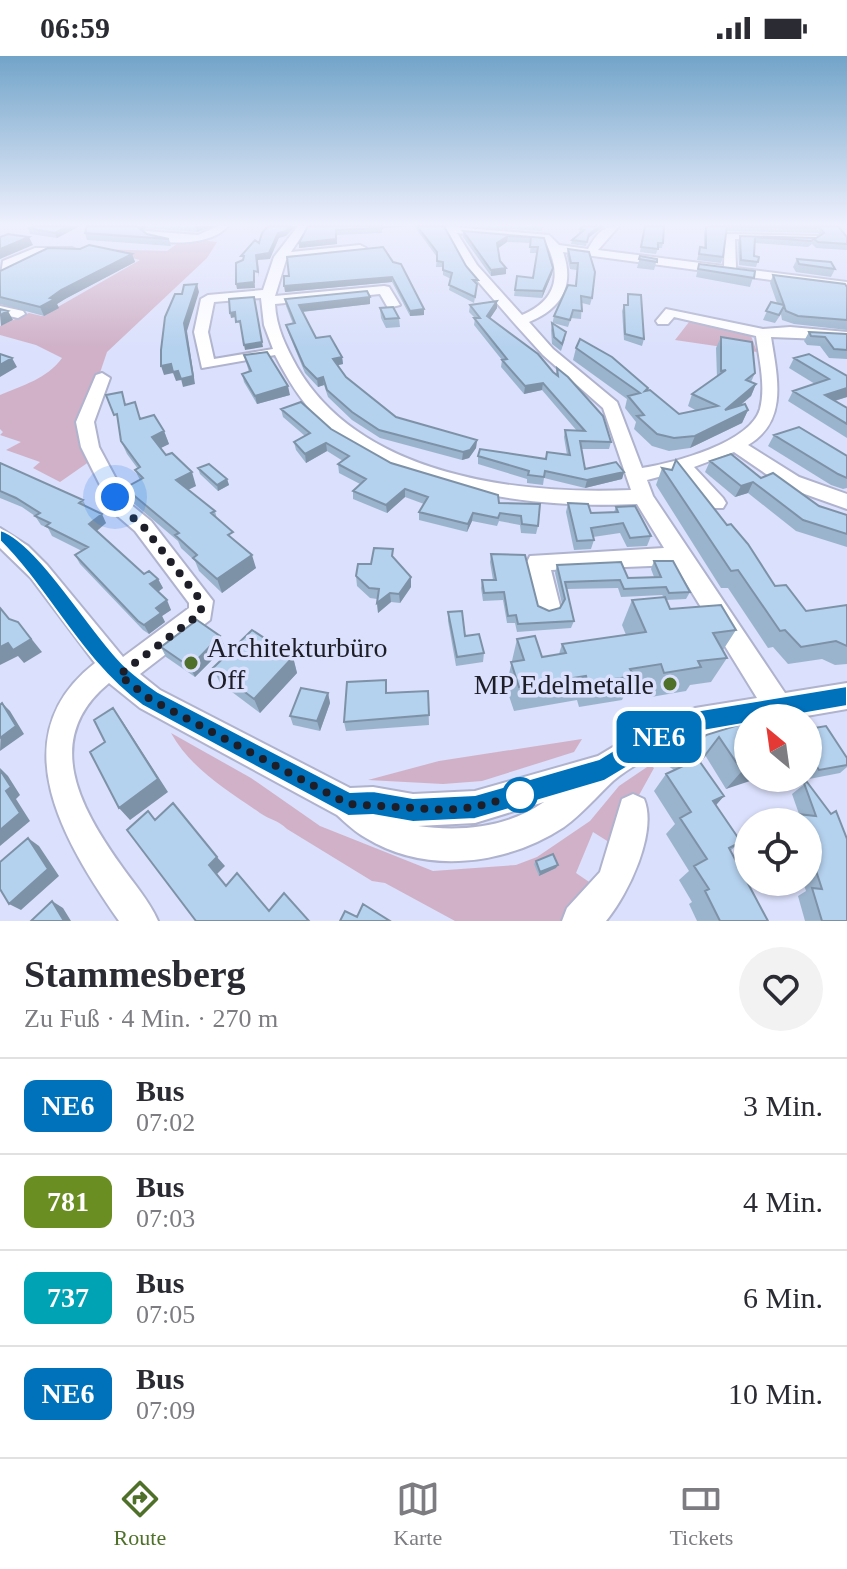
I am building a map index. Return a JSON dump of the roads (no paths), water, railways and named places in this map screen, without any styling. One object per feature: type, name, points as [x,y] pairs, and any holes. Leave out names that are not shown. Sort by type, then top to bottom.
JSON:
[{"type":"street","points":[[277,266],[266,297],[280,351],[300,386],[329,420],[375,448],[461,481],[548,498],[643,497]]},
{"type":"street","points":[[472,266],[520,321],[611,406],[643,497],[776,704]]},
{"type":"street","points":[[520,321],[550,307],[558,295],[563,266]]},
{"type":"street","points":[[693,266],[847,286]]},
{"type":"street","points":[[730,266],[730,272]]},
{"type":"street","points":[[280,351],[208,369],[201,332],[208,299],[384,290],[393,305]]},
{"type":"street","points":[[0,310],[18,314]]},
{"type":"street","points":[[663,321],[671,312],[763,333],[790,331],[847,336]]},
{"type":"street","points":[[635,475],[681,465],[737,446],[754,435],[768,415],[771,387],[763,333]]},
{"type":"street","points":[[102,378],[85,422],[90,447],[121,508],[143,526],[201,601],[202,608],[201,613],[70,704],[59,729],[60,769],[73,820],[84,842],[140,921]]},
{"type":"street","points":[[737,446],[801,487],[847,502]]},
{"type":"street","points":[[681,465],[716,503]]},
{"type":"street","points":[[5,549],[115,670],[150,699],[348,804],[365,822],[394,835],[454,847],[487,845],[524,832],[590,787],[604,769],[648,742],[695,722],[734,714]]},
{"type":"street","points":[[548,606],[538,562],[680,556]]},
{"type":"street","points":[[791,704],[847,696]]},
{"type":"street","points":[[580,921],[605,897],[622,869],[633,810]]},
{"type":"place","name":"Architekturbüro Off","points":[[191,663]]},
{"type":"place","name":"MP Edelmetalle","points":[[670,684]]}]
